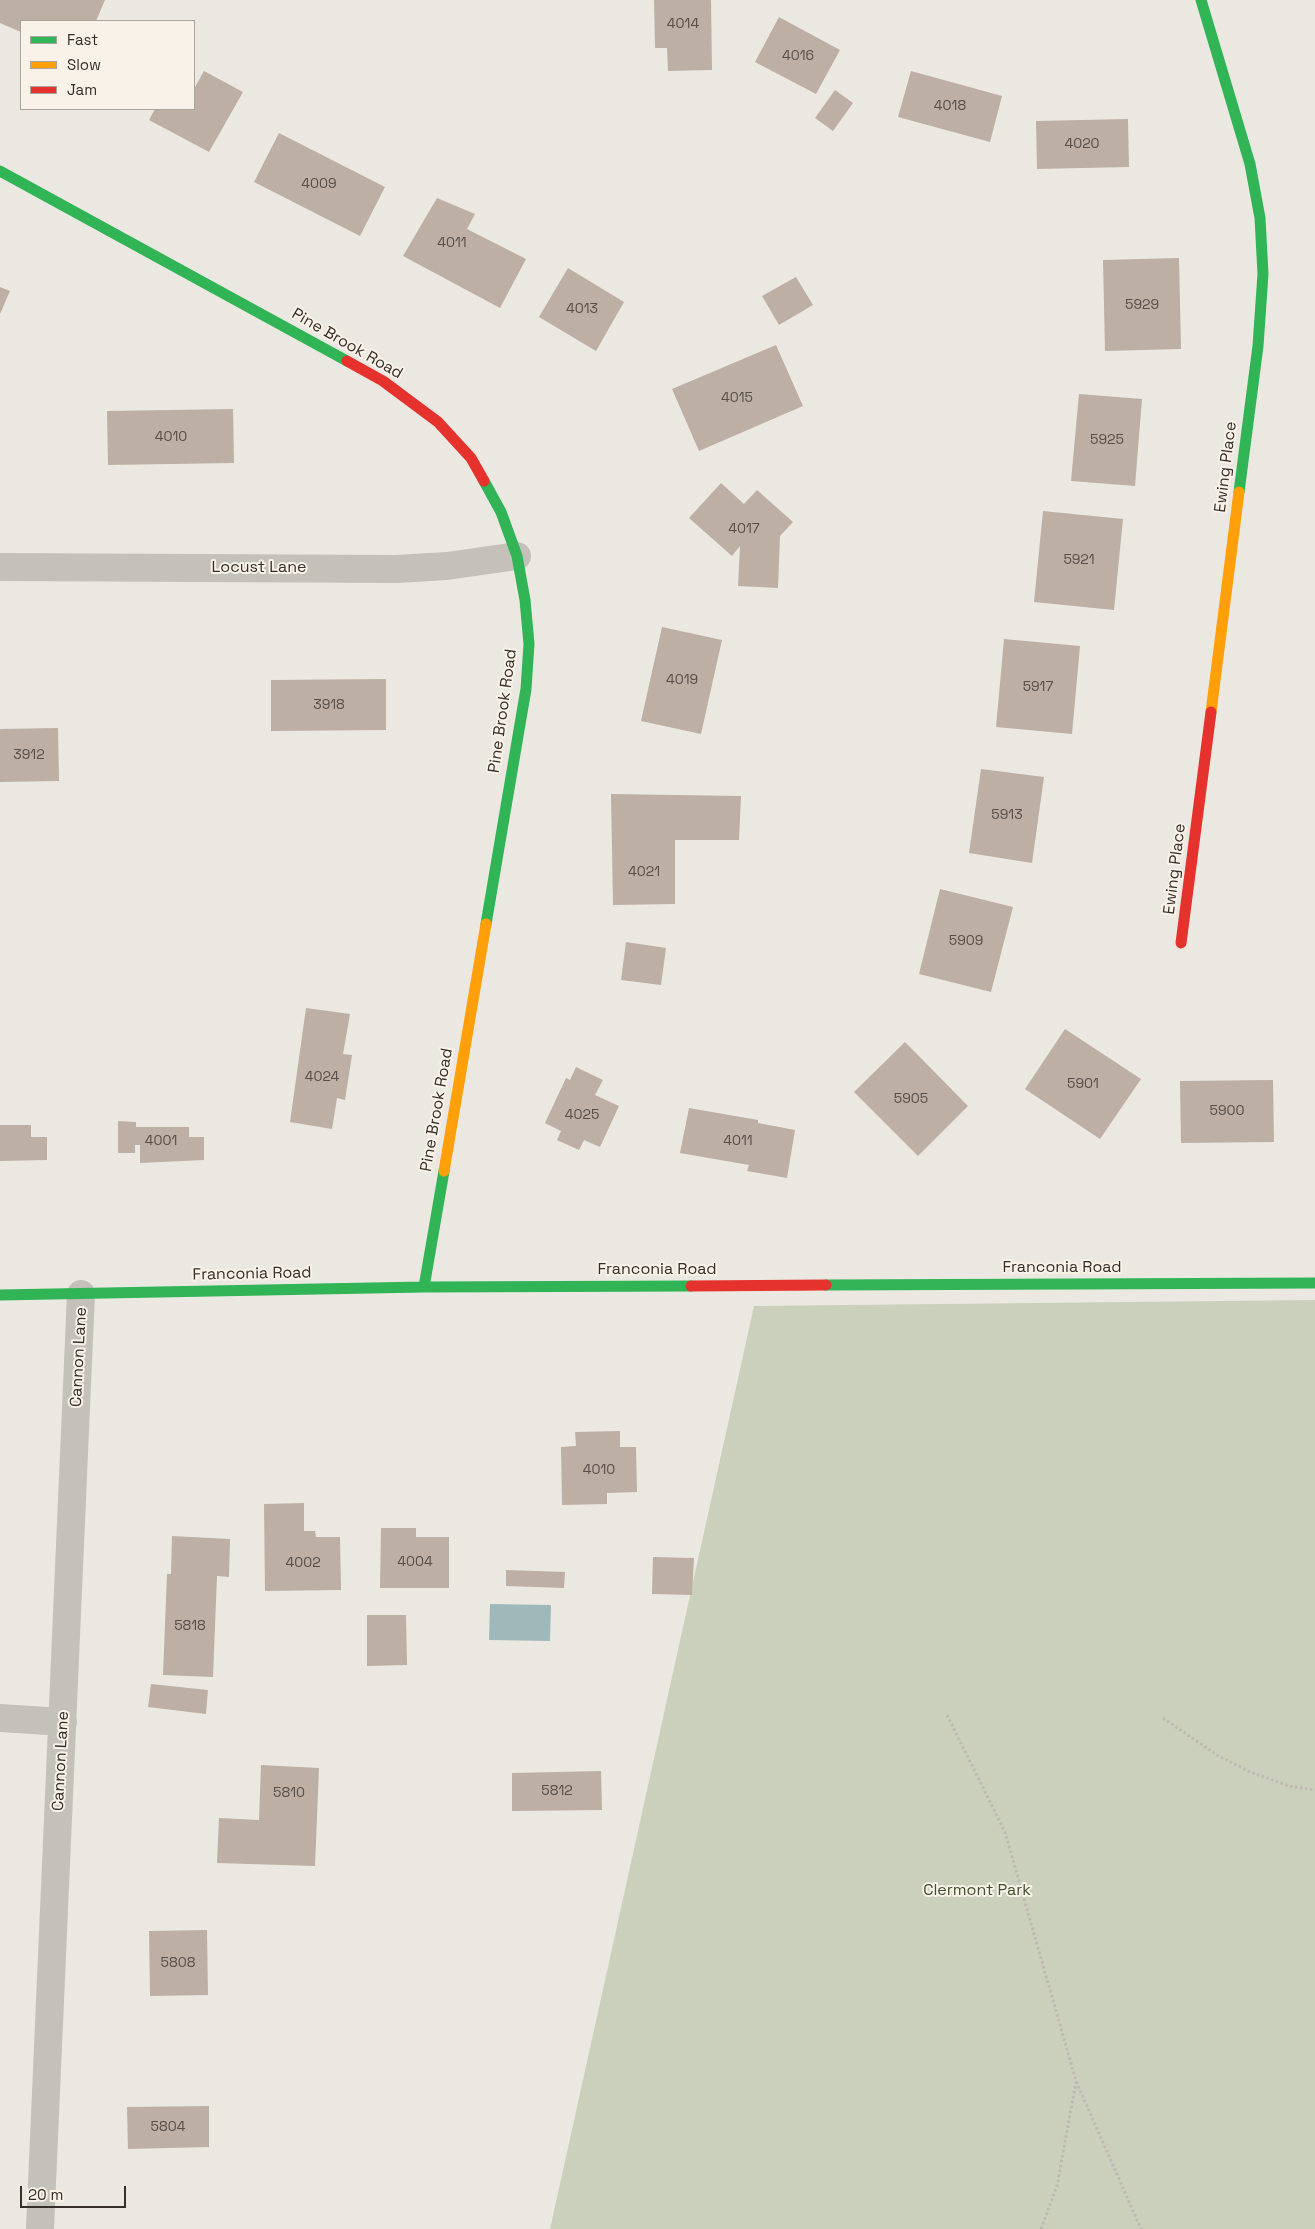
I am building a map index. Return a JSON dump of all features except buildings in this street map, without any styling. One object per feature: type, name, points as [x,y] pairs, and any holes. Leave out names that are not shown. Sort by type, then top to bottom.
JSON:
[{"type":"street","name":"Ewing Place","points":[[1181,943],[1258,346],[1263,274],[1260,218],[1250,164],[1201,0]]},
{"type":"street","name":"Pine Brook Road","points":[[0,171],[383,381],[438,422],[471,458],[502,512],[517,556],[525,600],[530,644],[526,688],[424,1287]]},
{"type":"street","name":"Locust Lane","points":[[0,567],[397,569],[447,566],[517,556]]},
{"type":"street","name":"Franconia Road","points":[[0,1294],[424,1287],[1315,1283]]},
{"type":"street","name":"Cannon Lane","points":[[40,2229],[81,1294]]},
{"type":"street","points":[[0,1718],[63,1722]]},
{"type":"path","points":[[948,1715],[1006,1832],[1076,2081],[1141,2229]]},
{"type":"path","points":[[1163,1718],[1217,1755],[1250,1772],[1289,1786],[1315,1790]]},
{"type":"path","points":[[1041,2229],[1057,2186],[1076,2081]]},
{"type":"green space","name":"Clermont Park","points":[[1315,1300],[1315,2229],[550,2229],[754,1306]]},
{"type":"water","points":[[490,1604],[551,1605],[550,1641],[489,1640]]},
{"type":"traffic: fast","points":[[1201,0],[1250,164],[1260,218],[1263,274],[1258,346],[1239,492]]},
{"type":"traffic: fast","points":[[0,171],[347,361]]},
{"type":"traffic: fast","points":[[484,481],[501,512],[517,556],[525,600],[529,644],[526,689],[486,924]]},
{"type":"traffic: fast","points":[[424,1287],[444,1171]]},
{"type":"traffic: fast","points":[[826,1285],[1315,1283]]},
{"type":"traffic: fast","points":[[0,1295],[424,1287],[691,1286]]},
{"type":"traffic: slow","points":[[1211,712],[1239,492]]},
{"type":"traffic: slow","points":[[444,1171],[486,924]]},
{"type":"traffic: jam","points":[[347,361],[383,381],[438,422],[471,458],[484,481]]},
{"type":"traffic: jam","points":[[1181,943],[1211,712]]},
{"type":"traffic: jam","points":[[691,1286],[826,1285]]}]
